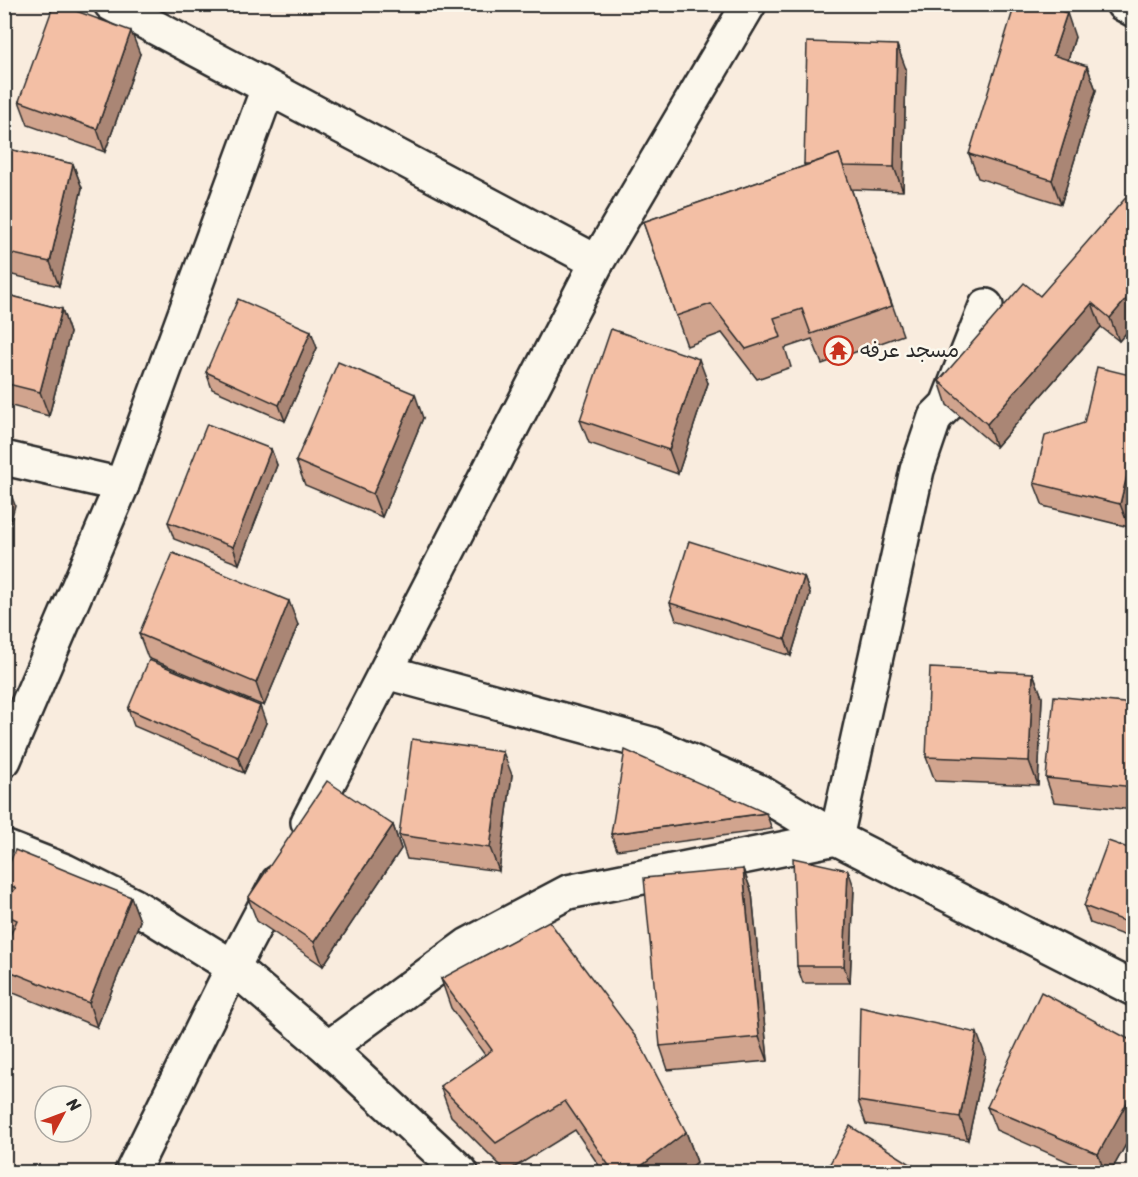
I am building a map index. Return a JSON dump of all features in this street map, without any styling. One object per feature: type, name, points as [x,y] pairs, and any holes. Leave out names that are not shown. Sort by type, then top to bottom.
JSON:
[{"type":"street","points":[[111,4],[597,261]]},
{"type":"street","points":[[132,1173],[232,967],[597,261],[749,4]]},
{"type":"street","points":[[1123,4],[1134,10]]},
{"type":"street","points":[[4,760],[122,485],[268,88]]},
{"type":"street","points":[[836,838],[917,470],[935,417],[947,405],[986,306]]},
{"type":"street","points":[[4,458],[122,485]]},
{"type":"street","points":[[386,672],[651,744],[758,790],[836,838],[1134,989]]},
{"type":"street","points":[[328,1048],[468,945],[568,892],[836,838]]},
{"type":"street","points":[[4,847],[65,871],[133,905],[232,967],[328,1048],[461,1173]]},
{"type":"building","points":[[54,4],[131,31],[97,129],[19,101]]},
{"type":"building","points":[[1015,4],[1039,4],[1067,13],[1053,55],[1087,66],[1052,180],[969,154]]},
{"type":"building","points":[[807,42],[897,45],[894,167],[843,166],[839,154],[804,164]]},
{"type":"building","points":[[4,148],[73,164],[50,262],[4,252]]},
{"type":"building","points":[[839,154],[892,306],[811,334],[802,309],[774,318],[781,337],[746,349],[711,304],[676,316],[643,222]]},
{"type":"building","points":[[1129,194],[1134,198],[1134,252],[1127,259],[1134,265],[1134,290],[1110,318],[1092,303],[987,424],[939,381],[1024,283],[1040,296]]},
{"type":"building","points":[[4,294],[62,309],[40,392],[4,383]]},
{"type":"building","points":[[238,299],[311,331],[279,405],[206,372]]},
{"type":"building","points":[[611,329],[699,359],[669,450],[580,420]]},
{"type":"building","points":[[338,362],[415,394],[373,494],[296,461]]},
{"type":"building","points":[[1097,367],[1134,376],[1134,447],[1120,504],[1034,483],[1045,436],[1084,423]]},
{"type":"building","points":[[207,424],[271,449],[233,547],[168,522]]},
{"type":"building","points":[[689,541],[804,577],[785,639],[670,603]]},
{"type":"building","points":[[173,553],[289,601],[256,683],[139,634]]},
{"type":"building","points":[[149,660],[260,706],[238,757],[128,709]]},
{"type":"building","points":[[930,668],[1033,673],[1029,761],[926,757]]},
{"type":"building","points":[[1054,696],[1134,704],[1134,787],[1046,778]]},
{"type":"building","points":[[412,739],[503,752],[490,848],[399,835]]},
{"type":"building","points":[[625,750],[766,813],[611,834]]},
{"type":"building","points":[[327,781],[393,825],[314,942],[248,898]]},
{"type":"building","points":[[1108,841],[1134,850],[1134,925],[1084,906]]},
{"type":"building","points":[[15,850],[131,897],[89,1003],[4,969],[4,949],[17,920],[4,914],[4,901],[16,888],[4,883],[4,877]]},
{"type":"building","points":[[793,858],[848,870],[844,966],[797,966]]},
{"type":"building","points":[[743,869],[759,1037],[660,1046],[644,878]]},
{"type":"building","points":[[549,921],[638,1040],[686,1132],[632,1173],[614,1173],[565,1101],[496,1143],[440,1086],[492,1050],[441,979]]},
{"type":"building","points":[[1041,992],[1134,1042],[1134,1090],[1098,1154],[987,1107]]},
{"type":"building","points":[[860,1007],[977,1033],[960,1117],[858,1101]]},
{"type":"building","points":[[850,1126],[925,1173],[825,1173]]},
{"type":"place","name":"مسجد عرفه","points":[[839,350]]}]
